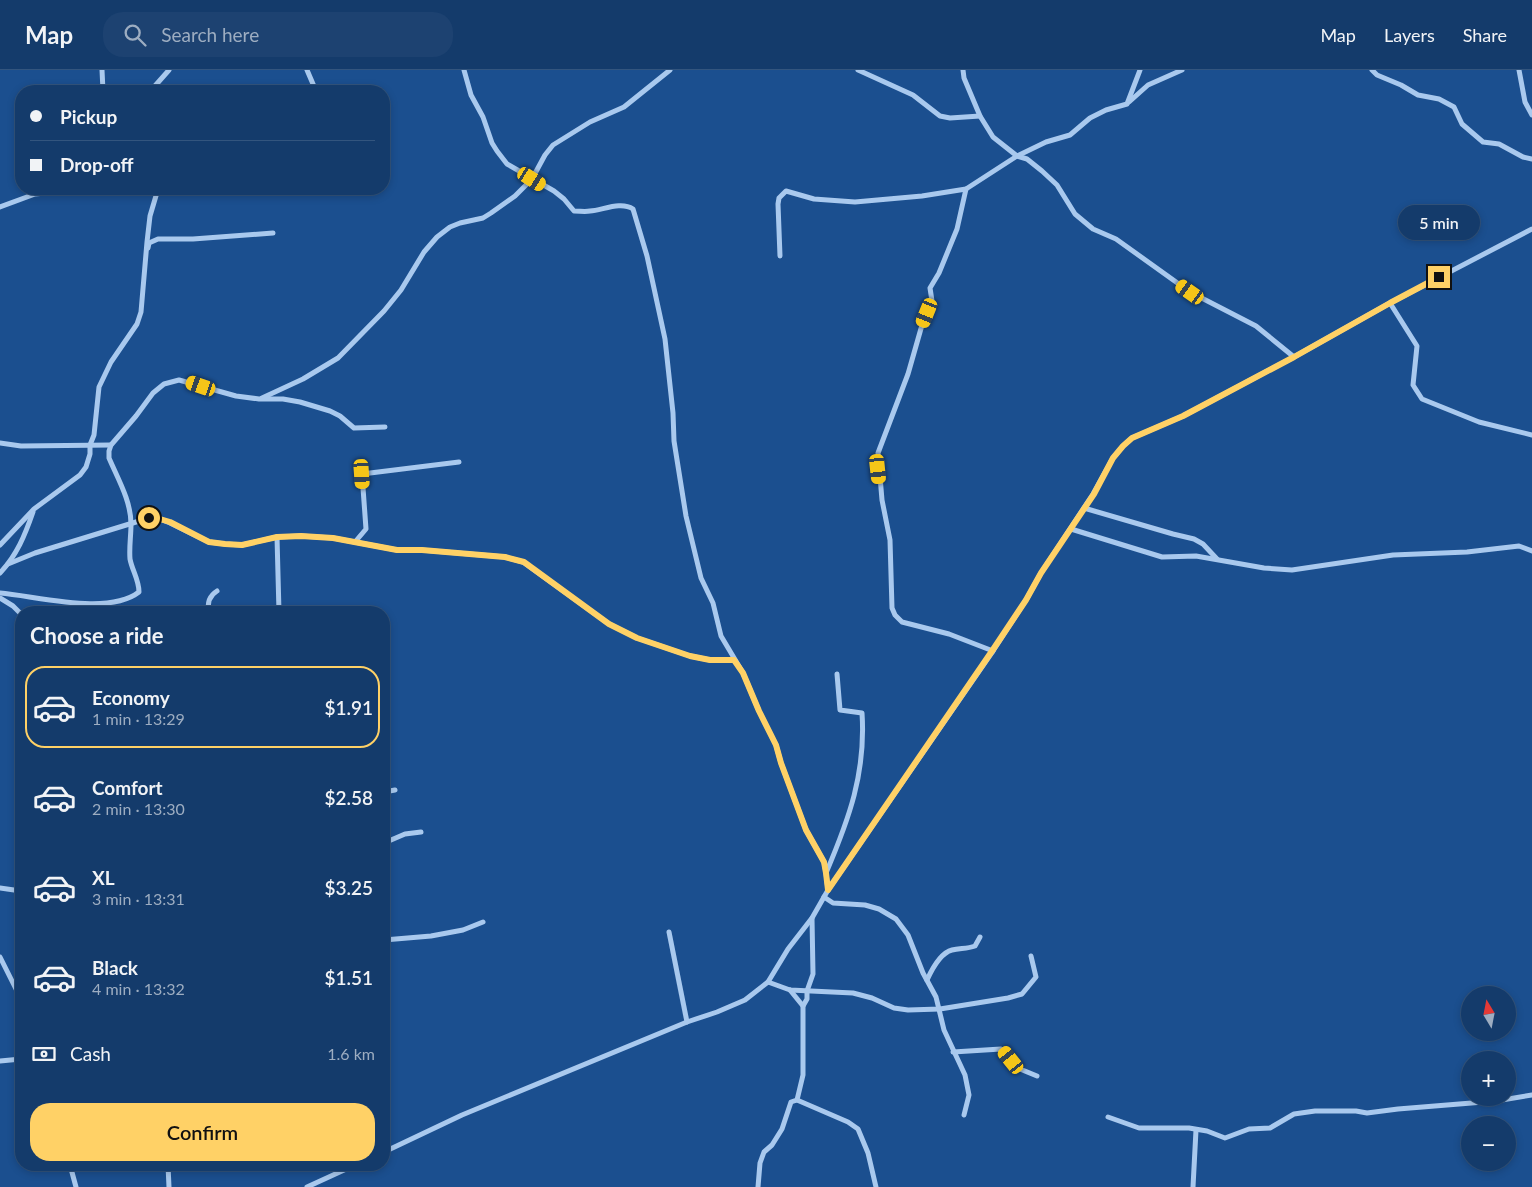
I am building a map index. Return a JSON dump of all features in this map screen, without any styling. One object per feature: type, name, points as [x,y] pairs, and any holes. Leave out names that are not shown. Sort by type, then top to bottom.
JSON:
[{"type":"street","points":[[102,70],[103,85]]},
{"type":"street","points":[[308,70],[314,85]]},
{"type":"street","points":[[464,70],[471,95],[484,117],[496,152],[507,164],[564,199],[574,211],[588,212],[620,206],[633,209],[665,339],[674,441],[696,564],[713,603],[721,636],[743,673],[776,745],[806,830],[824,862],[828,890]]},
{"type":"street","points":[[259,399],[304,379],[338,358],[384,311],[424,252],[437,237],[450,227],[473,221],[492,213],[515,196],[532,179],[545,155],[553,146],[590,122],[624,108],[670,70]]},
{"type":"street","points":[[858,70],[913,95],[940,116],[950,118],[980,116]]},
{"type":"street","points":[[963,70],[980,116],[994,137],[1016,156],[1027,159],[1042,171],[1057,185],[1076,214],[1093,229],[1116,239],[1190,292],[1256,326],[1294,357]]},
{"type":"street","points":[[1127,104],[1140,70]]},
{"type":"street","points":[[780,256],[778,204],[779,198],[786,191],[814,199],[855,202],[922,196],[966,189],[1016,156],[1046,142],[1070,135],[1090,118],[1106,110],[1127,104],[1148,85],[1182,70]]},
{"type":"street","points":[[1372,70],[1377,75],[1401,85],[1418,95],[1439,99],[1454,107],[1462,124],[1483,142],[1499,144],[1523,157],[1532,159]]},
{"type":"street","points":[[1519,70],[1525,102],[1532,115]]},
{"type":"street","points":[[156,85],[168,71]]},
{"type":"street","points":[[966,189],[957,229],[939,272],[930,288],[932,301],[922,325],[908,374],[878,454],[878,469],[890,540],[892,608],[895,615],[902,622],[949,634],[992,651]]},
{"type":"street","points":[[0,207],[32,195]]},
{"type":"street","points":[[0,545],[34,509],[80,475],[86,466],[94,435],[98,396],[104,375],[134,328],[141,312],[150,216],[156,195]]},
{"type":"street","points":[[390,1149],[462,1115],[746,1000],[768,982],[788,949],[812,918],[828,890],[1026,600],[1113,458],[1123,446],[1132,438],[1183,416],[1390,303],[1532,229]]},
{"type":"street","points":[[146,252],[149,244],[158,239],[273,233]]},
{"type":"street","points":[[1390,303],[1417,346],[1413,385],[1422,399],[1479,422],[1532,435]]},
{"type":"street","points":[[0,593],[76,603],[99,604],[134,596],[139,592],[129,551],[132,523],[128,502],[109,458],[111,445],[153,393],[171,381],[179,380],[236,396],[259,399],[283,399],[330,411],[340,416],[354,428],[385,427]]},
{"type":"street","points":[[0,443],[21,446],[111,445]]},
{"type":"street","points":[[355,542],[366,529],[362,474],[459,462]]},
{"type":"street","points":[[1084,508],[1194,539],[1204,544],[1217,559]]},
{"type":"street","points":[[0,572],[20,546],[34,509]]},
{"type":"street","points":[[8,564],[43,550],[149,518],[160,519],[209,542],[225,544],[242,545],[277,537],[301,536],[333,538],[397,550],[422,550],[505,557],[524,562],[609,624],[637,638],[690,656],[710,660],[734,660]]},
{"type":"street","points":[[1071,529],[1162,557],[1196,556],[1264,568],[1292,570],[1393,555],[1466,552],[1519,546],[1532,551]]},
{"type":"street","points":[[277,537],[279,606]]},
{"type":"street","points":[[209,606],[209,599],[217,590]]},
{"type":"street","points":[[0,598],[15,608]]},
{"type":"street","points":[[826,873],[856,794],[863,731],[862,713],[840,710],[837,674]]},
{"type":"street","points":[[390,791],[395,790]]},
{"type":"street","points":[[390,840],[405,834],[421,832]]},
{"type":"street","points":[[0,888],[15,890]]},
{"type":"street","points":[[824,897],[833,903],[865,905],[879,909],[896,919],[908,935],[927,980],[936,996],[944,1030],[965,1075],[969,1095],[964,1115]]},
{"type":"street","points":[[797,1100],[803,1075],[803,1006],[807,999],[807,991],[813,974],[812,918]]},
{"type":"street","points":[[390,939],[431,936],[464,930],[484,922]]},
{"type":"street","points":[[669,932],[688,1022]]},
{"type":"street","points":[[927,980],[934,965],[950,950],[968,949],[975,946],[980,937]]},
{"type":"street","points":[[768,982],[790,990],[854,993],[872,998],[894,1008],[908,1010],[940,1009],[998,1001],[1022,994],[1036,977],[1031,956]]},
{"type":"street","points":[[0,957],[15,987]]},
{"type":"street","points":[[790,990],[803,1006]]},
{"type":"street","points":[[953,1052],[1001,1048],[1020,1069],[1037,1076]]},
{"type":"street","points":[[0,1061],[15,1060]]},
{"type":"street","points":[[1108,1117],[1139,1128],[1189,1128],[1207,1131],[1225,1138],[1249,1130],[1270,1128],[1294,1114],[1315,1111],[1356,1111],[1367,1113],[1496,1101],[1532,1095]]},
{"type":"street","points":[[758,1187],[760,1163],[764,1152],[772,1145],[782,1129],[791,1102],[797,1100],[848,1122],[858,1129],[868,1153],[876,1187]]},
{"type":"street","points":[[1193,1187],[1196,1130]]},
{"type":"street","points":[[72,1171],[76,1187]]},
{"type":"street","points":[[168,1171],[169,1187]]},
{"type":"street","points":[[307,1187],[342,1171]]},
{"type":"route","points":[[149,518],[170,522],[209,542],[225,544],[242,545],[277,537],[301,536],[333,538],[397,550],[422,550],[505,557],[524,562],[609,624],[637,638],[690,656],[710,660],[734,660],[743,673],[776,745],[806,830],[824,862],[828,890],[885,810],[1026,600],[1041,573],[1094,494],[1113,458],[1123,446],[1132,438],[1183,416],[1439,277]]}]
